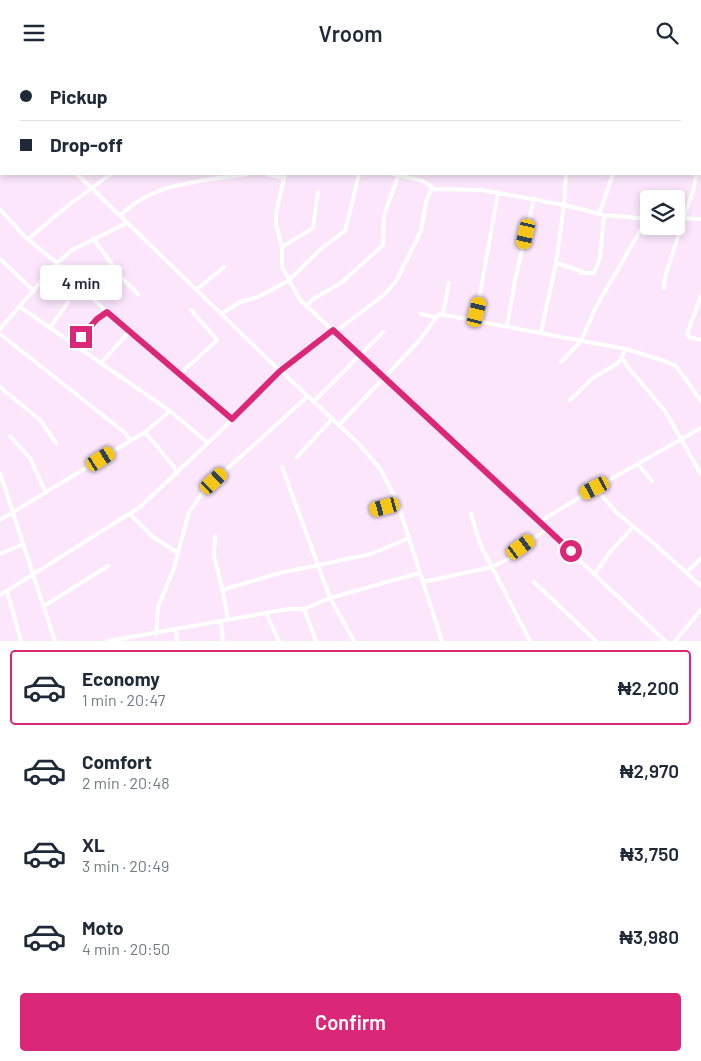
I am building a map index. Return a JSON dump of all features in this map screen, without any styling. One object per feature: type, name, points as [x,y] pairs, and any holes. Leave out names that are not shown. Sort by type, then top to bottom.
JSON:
[{"type":"street","points":[[78,175],[220,314],[340,425],[381,469],[397,501],[442,640],[436,641]]},
{"type":"street","points":[[28,239],[110,175]]},
{"type":"street","points":[[120,216],[144,197],[195,181],[240,175]]},
{"type":"street","points":[[220,314],[240,302],[258,297],[288,281],[323,247],[345,231],[359,175]]},
{"type":"street","points":[[307,306],[314,299],[331,291],[341,283],[383,245],[384,215],[399,175],[423,181],[432,189]]},
{"type":"street","points":[[541,332],[556,263],[566,175]]},
{"type":"street","points":[[599,214],[613,175]]},
{"type":"street","points":[[685,212],[694,187],[696,175]]},
{"type":"street","points":[[284,176],[275,219],[282,247],[282,267],[300,300],[596,574],[665,641]]},
{"type":"street","points":[[432,189],[459,188],[534,198],[604,215],[640,218]]},
{"type":"street","points":[[0,595],[130,514],[176,475],[281,371],[386,293],[396,281],[421,231],[426,202],[432,189]]},
{"type":"street","points":[[282,247],[313,228],[318,192]]},
{"type":"street","points":[[475,322],[498,193]]},
{"type":"street","points":[[513,289],[534,198]]},
{"type":"street","points":[[0,209],[28,239],[57,263],[107,312],[232,419]]},
{"type":"street","points":[[556,263],[580,272],[594,273],[600,258],[604,215]]},
{"type":"street","points":[[685,217],[701,219]]},
{"type":"street","points":[[0,329],[57,263],[72,250],[93,238],[127,223]]},
{"type":"street","points":[[561,362],[581,341],[596,307],[640,233]]},
{"type":"street","points":[[664,288],[665,277],[678,235]]},
{"type":"street","points":[[93,238],[121,277],[138,294]]},
{"type":"street","points":[[0,259],[34,291]]},
{"type":"street","points":[[506,327],[519,262]]},
{"type":"street","points":[[196,290],[224,267]]},
{"type":"street","points":[[475,322],[487,271]]},
{"type":"street","points":[[443,314],[449,283]]},
{"type":"street","points":[[701,296],[687,334],[689,337],[701,340]]},
{"type":"street","points":[[50,328],[68,303]]},
{"type":"street","points":[[20,307],[102,362],[170,411],[208,443]]},
{"type":"street","points":[[180,374],[217,340],[191,310]]},
{"type":"street","points":[[75,344],[97,319],[107,312]]},
{"type":"street","points":[[421,314],[436,317]]},
{"type":"street","points":[[340,425],[427,331],[436,317],[443,314],[475,322],[541,332],[626,349],[676,366],[701,401]]},
{"type":"street","points":[[314,401],[383,332]]},
{"type":"street","points":[[0,334],[124,432],[130,441]]},
{"type":"street","points":[[102,362],[127,334]]},
{"type":"street","points":[[570,400],[585,384],[612,368],[622,358],[626,349]]},
{"type":"street","points":[[622,358],[626,366],[665,411],[701,474]]},
{"type":"street","points":[[0,387],[40,420],[56,443]]},
{"type":"street","points":[[156,633],[158,607],[178,553],[189,512],[196,500],[206,488],[308,396]]},
{"type":"street","points":[[0,520],[130,441],[170,411]]},
{"type":"street","points":[[297,457],[332,419]]},
{"type":"street","points":[[540,522],[595,488],[701,428]]},
{"type":"street","points":[[145,431],[174,467],[176,475]]},
{"type":"street","points":[[10,436],[34,465],[46,493]]},
{"type":"street","points":[[638,463],[652,481]]},
{"type":"street","points":[[282,467],[330,597],[354,641]]},
{"type":"street","points":[[0,473],[55,641]]},
{"type":"street","points":[[595,488],[616,513],[701,587]]},
{"type":"street","points":[[375,510],[397,501]]},
{"type":"street","points":[[130,514],[153,537],[178,553]]},
{"type":"street","points":[[471,514],[475,531],[530,641]]},
{"type":"street","points":[[596,574],[610,552],[633,527]]},
{"type":"street","points":[[423,582],[492,567],[508,559],[546,529]]},
{"type":"street","points":[[215,536],[214,556],[228,619]]},
{"type":"street","points":[[223,592],[225,589],[251,581],[371,554],[409,539]]},
{"type":"street","points":[[0,554],[24,544]]},
{"type":"street","points":[[686,573],[701,558]]},
{"type":"street","points":[[44,606],[108,566]]},
{"type":"street","points":[[108,641],[142,639],[156,633],[221,622],[228,619],[267,615],[288,609],[304,609],[330,597],[419,573]]},
{"type":"street","points":[[534,582],[596,641]]},
{"type":"street","points":[[7,591],[21,641]]},
{"type":"street","points":[[304,609],[316,641]]},
{"type":"street","points":[[675,641],[701,610]]},
{"type":"street","points":[[267,615],[279,641]]},
{"type":"street","points":[[221,622],[223,641]]},
{"type":"street","points":[[176,630],[178,641]]},
{"type":"route","points":[[81,337],[97,319],[107,312],[232,419],[280,371],[333,330],[430,419],[478,467],[571,551]]}]
